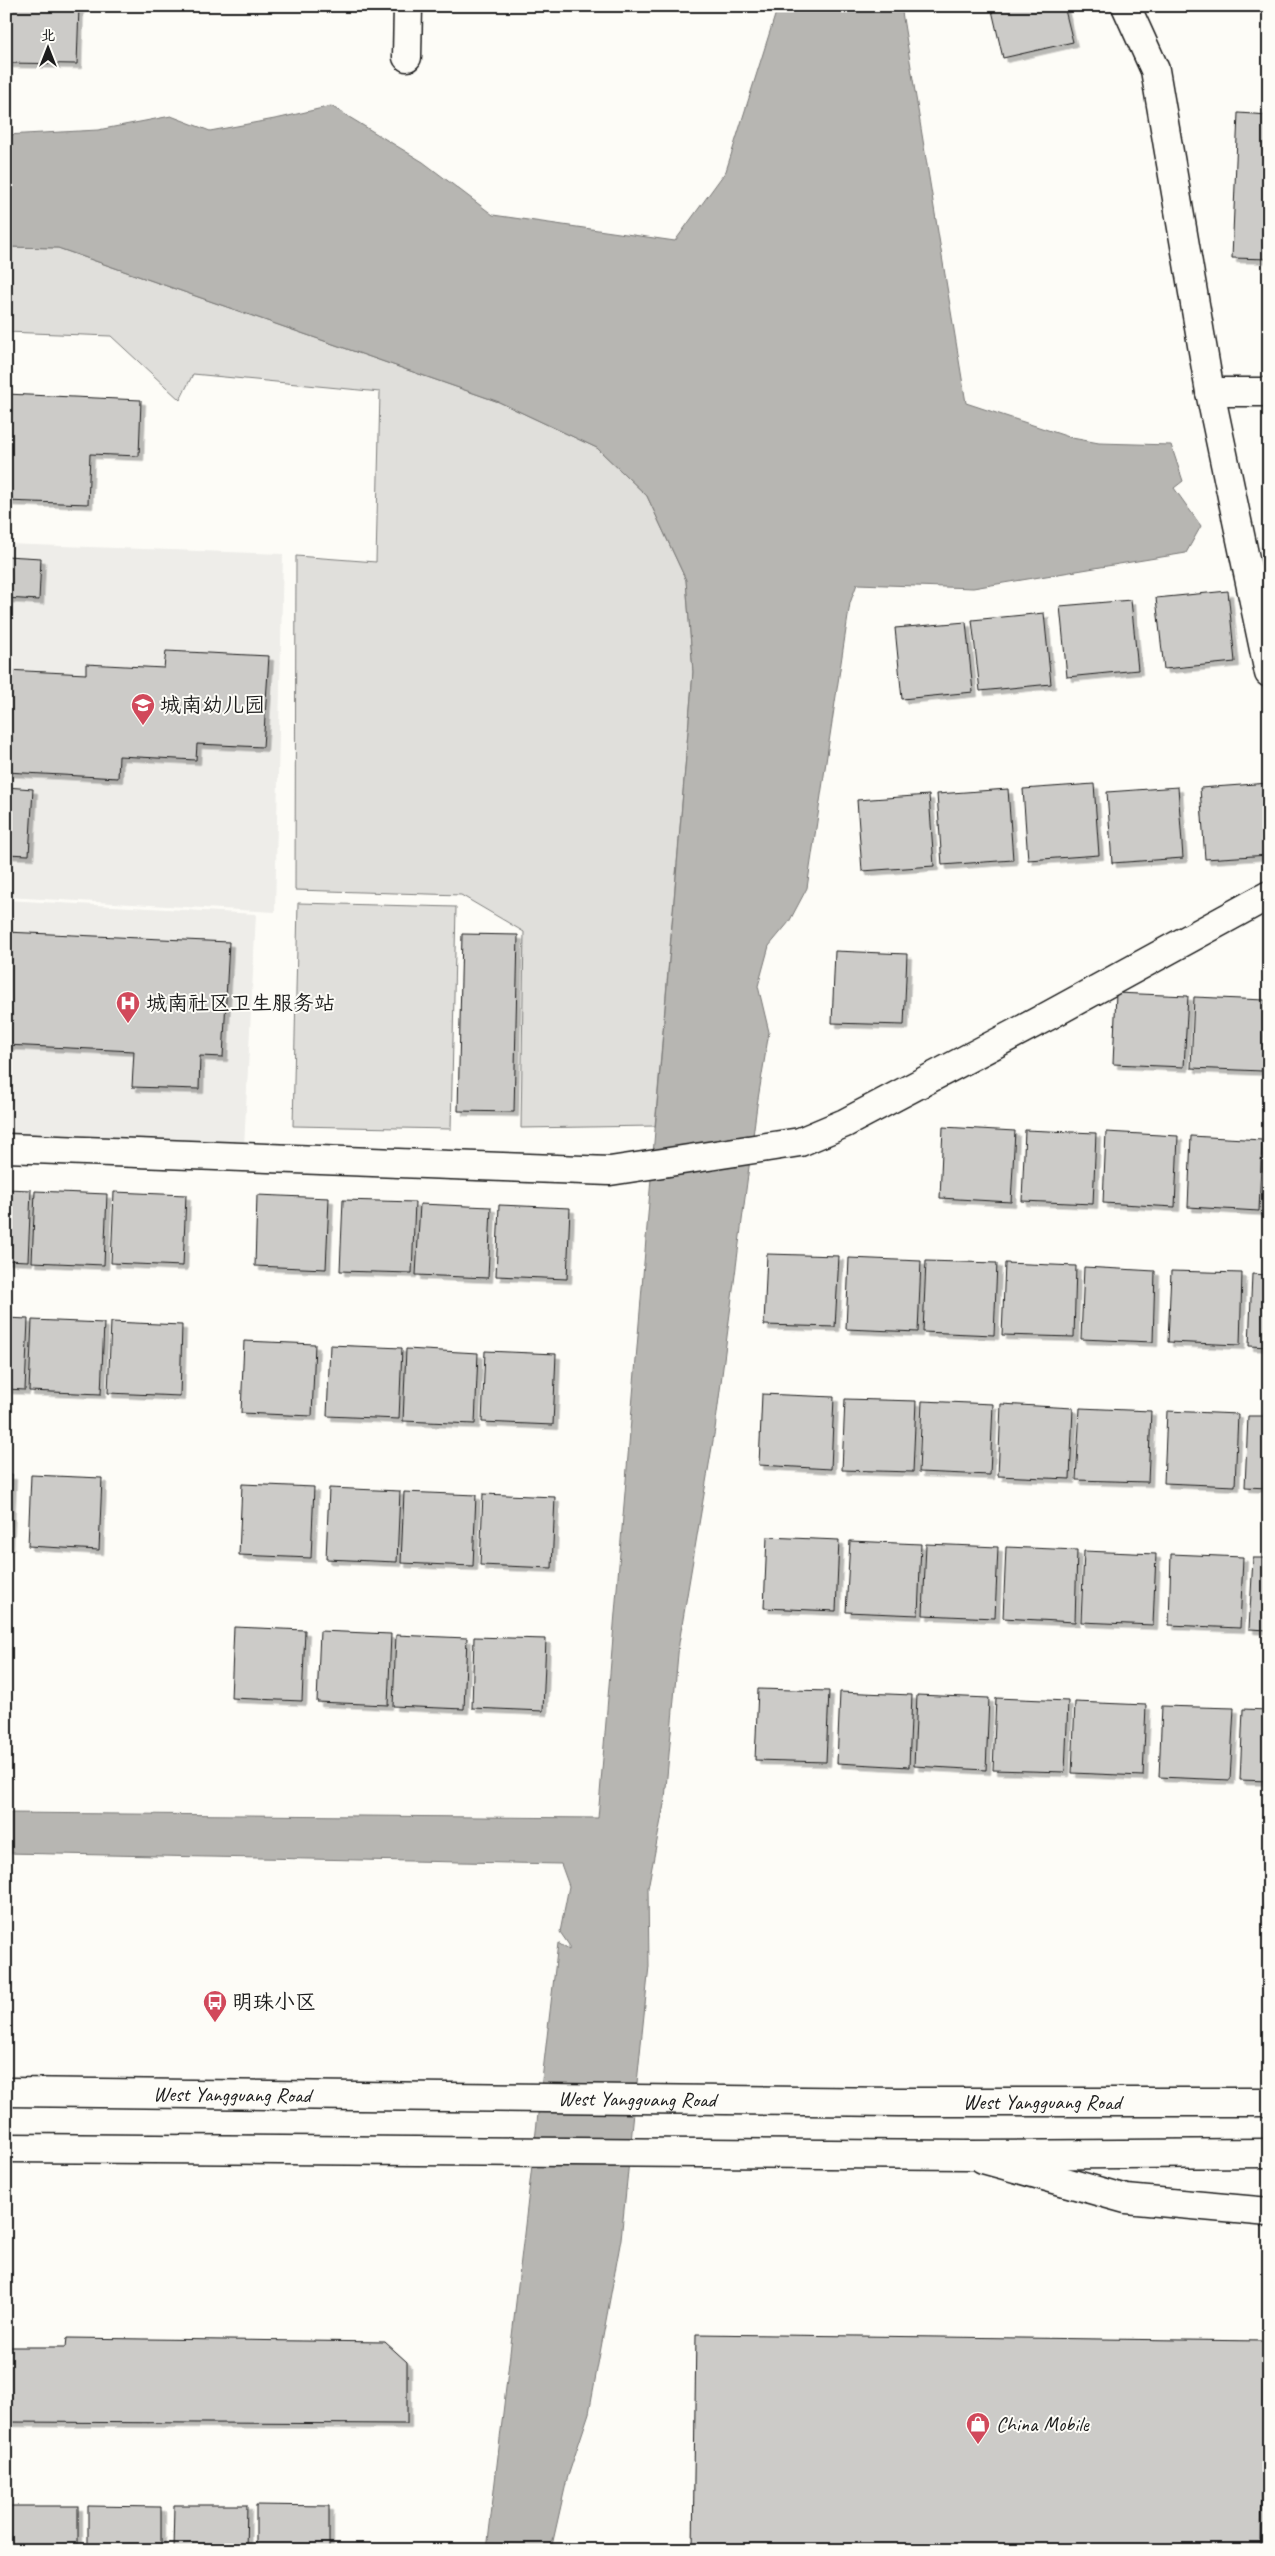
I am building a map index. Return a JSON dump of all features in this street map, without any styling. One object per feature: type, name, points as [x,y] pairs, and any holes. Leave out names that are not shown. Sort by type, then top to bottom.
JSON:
[{"type":"main road","points":[[407,57],[408,6]]},
{"type":"main road","points":[[1126,6],[1155,70],[1210,392],[1269,673]]},
{"type":"main road","points":[[1210,392],[1269,392]]},
{"type":"main road","points":[[6,1148],[610,1171],[800,1142],[845,1124],[1269,895]]},
{"type":"main road","name":"West Yangguang Road","points":[[6,2092],[679,2099],[1269,2102]]},
{"type":"main road","points":[[1238,2102],[1269,2094]]},
{"type":"main road","points":[[6,2148],[969,2155],[1269,2153]]},
{"type":"main road","points":[[969,2155],[1126,2199],[1269,2212]]},
{"type":"shaded area","points":[[778,6],[901,6],[966,403],[1072,438],[1099,443],[1171,445],[1183,481],[1174,488],[1201,526],[1186,553],[973,588],[857,584],[850,603],[807,888],[789,922],[769,946],[758,986],[769,1032],[757,1105],[715,1429],[679,1643],[665,1799],[648,1888],[649,1966],[621,2239],[589,2413],[567,2479],[551,2550],[487,2550],[558,1943],[569,1950],[569,1945],[560,1932],[569,1886],[561,1864],[6,1853],[6,1813],[598,1818],[693,672],[686,580],[647,496],[597,448],[499,402],[58,248],[6,247],[6,135],[98,130],[171,116],[210,131],[331,106],[423,162],[493,215],[675,241],[726,171]]},
{"type":"shaded area","points":[[6,247],[58,248],[499,402],[597,448],[647,496],[686,580],[693,672],[655,1126],[521,1128],[524,932],[461,895],[295,890],[296,556],[376,562],[380,392],[193,374],[180,400],[111,336],[6,332]]},
{"type":"shaded area","name":"城南幼儿园","points":[[6,544],[283,554],[275,912],[6,897]]},
{"type":"shaded area","name":"城南社区卫生服务站","points":[[6,900],[256,914],[244,1147],[6,1134]]},
{"type":"shaded area","points":[[298,903],[456,907],[451,1129],[293,1126]]},
{"type":"building","points":[[6,6],[79,6],[77,64],[6,63]]},
{"type":"building","points":[[991,6],[1064,6],[1073,42],[1003,58]]},
{"type":"building","points":[[1238,113],[1269,115],[1269,259],[1232,258]]},
{"type":"building","points":[[6,394],[141,400],[139,456],[90,454],[88,504],[6,501]]},
{"type":"building","points":[[6,556],[41,558],[39,600],[6,598]]},
{"type":"building","points":[[1228,591],[1235,662],[1164,669],[1156,598]]},
{"type":"building","points":[[1131,600],[1138,670],[1067,677],[1060,606]]},
{"type":"building","points":[[1044,613],[1051,684],[980,691],[972,620]]},
{"type":"building","points":[[966,622],[973,692],[902,699],[895,628]]},
{"type":"building","points":[[166,651],[269,656],[263,747],[197,744],[196,760],[119,756],[118,778],[6,772],[6,670],[86,674],[86,664],[164,668]]},
{"type":"building","points":[[1269,783],[1269,855],[1205,859],[1200,788]]},
{"type":"building","points":[[1094,784],[1099,855],[1028,860],[1023,789]]},
{"type":"building","points":[[6,787],[33,789],[29,855],[6,854]]},
{"type":"building","points":[[1178,787],[1183,858],[1112,863],[1107,792]]},
{"type":"building","points":[[1008,789],[1013,860],[942,865],[937,794]]},
{"type":"building","points":[[929,795],[934,866],[862,871],[857,800]]},
{"type":"building","points":[[6,932],[229,942],[223,1057],[200,1056],[199,1089],[132,1087],[134,1051],[6,1045]]},
{"type":"building","points":[[462,934],[518,935],[514,1112],[458,1111]]},
{"type":"building","points":[[835,951],[907,954],[904,1025],[832,1023]]},
{"type":"building","points":[[1116,993],[1188,996],[1184,1067],[1113,1064]]},
{"type":"building","points":[[1194,997],[1265,1000],[1262,1071],[1191,1068]]},
{"type":"building","points":[[943,1127],[1015,1131],[1011,1202],[940,1198]]},
{"type":"building","points":[[1025,1130],[1096,1133],[1093,1204],[1022,1201]]},
{"type":"building","points":[[1106,1132],[1178,1136],[1175,1207],[1103,1203]]},
{"type":"building","points":[[1191,1136],[1262,1140],[1259,1211],[1188,1207]]},
{"type":"building","points":[[6,1189],[31,1190],[28,1261],[6,1260]]},
{"type":"building","points":[[35,1191],[107,1194],[104,1265],[32,1262]]},
{"type":"building","points":[[114,1192],[186,1195],[183,1266],[111,1263]]},
{"type":"building","points":[[257,1195],[329,1198],[326,1269],[255,1266]]},
{"type":"building","points":[[343,1200],[415,1202],[412,1273],[340,1271]]},
{"type":"building","points":[[420,1204],[491,1207],[488,1278],[416,1275]]},
{"type":"building","points":[[499,1205],[570,1208],[567,1279],[496,1276]]},
{"type":"building","points":[[767,1254],[839,1256],[835,1327],[764,1325]]},
{"type":"building","points":[[849,1258],[921,1261],[918,1332],[846,1329]]},
{"type":"building","points":[[926,1261],[997,1263],[994,1335],[923,1332]]},
{"type":"building","points":[[1005,1263],[1076,1266],[1074,1337],[1002,1335]]},
{"type":"building","points":[[1084,1267],[1155,1271],[1153,1342],[1081,1339]]},
{"type":"building","points":[[1171,1271],[1242,1273],[1240,1345],[1168,1342]]},
{"type":"building","points":[[1252,1274],[1269,1275],[1269,1347],[1249,1346]]},
{"type":"building","points":[[6,1318],[28,1319],[25,1390],[6,1389]]},
{"type":"building","points":[[32,1320],[104,1323],[101,1394],[29,1391]]},
{"type":"building","points":[[111,1322],[182,1325],[180,1396],[108,1393]]},
{"type":"building","points":[[244,1341],[315,1344],[312,1416],[241,1413]]},
{"type":"building","points":[[330,1345],[402,1348],[399,1419],[327,1416]]},
{"type":"building","points":[[406,1349],[478,1353],[475,1424],[403,1421]]},
{"type":"building","points":[[485,1351],[556,1354],[553,1425],[482,1422]]},
{"type":"building","points":[[762,1394],[834,1397],[831,1469],[759,1465]]},
{"type":"building","points":[[845,1399],[916,1401],[913,1472],[842,1470]]},
{"type":"building","points":[[922,1401],[993,1404],[990,1475],[919,1472]]},
{"type":"building","points":[[1001,1404],[1073,1408],[1070,1479],[998,1476]]},
{"type":"building","points":[[1080,1408],[1151,1411],[1148,1482],[1076,1480]]},
{"type":"building","points":[[1167,1411],[1238,1414],[1235,1486],[1164,1483]]},
{"type":"building","points":[[1248,1416],[1269,1416],[1269,1488],[1245,1487]]},
{"type":"building","points":[[6,1475],[12,1475],[9,1546],[6,1546]]},
{"type":"building","points":[[31,1475],[102,1478],[99,1550],[28,1546]]},
{"type":"building","points":[[242,1484],[314,1487],[311,1558],[239,1555]]},
{"type":"building","points":[[329,1488],[400,1491],[397,1562],[326,1559]]},
{"type":"building","points":[[404,1492],[476,1495],[473,1566],[401,1563]]},
{"type":"building","points":[[483,1494],[555,1497],[552,1568],[480,1565]]},
{"type":"building","points":[[767,1537],[839,1540],[836,1611],[764,1608]]},
{"type":"building","points":[[850,1541],[921,1544],[918,1615],[846,1612]]},
{"type":"building","points":[[926,1544],[998,1547],[995,1618],[923,1615]]},
{"type":"building","points":[[1006,1547],[1077,1550],[1075,1622],[1003,1618]]},
{"type":"building","points":[[1084,1551],[1156,1554],[1153,1625],[1081,1622]]},
{"type":"building","points":[[1171,1554],[1243,1557],[1240,1628],[1169,1625]]},
{"type":"building","points":[[1253,1558],[1269,1558],[1269,1630],[1249,1629]]},
{"type":"building","points":[[234,1627],[305,1630],[302,1701],[231,1698]]},
{"type":"building","points":[[320,1631],[391,1634],[388,1705],[317,1702]]},
{"type":"building","points":[[396,1635],[467,1638],[464,1709],[393,1706]]},
{"type":"building","points":[[474,1637],[546,1639],[543,1711],[472,1708]]},
{"type":"building","points":[[758,1689],[829,1691],[826,1762],[755,1760]]},
{"type":"building","points":[[840,1692],[912,1695],[909,1767],[837,1763]]},
{"type":"building","points":[[917,1695],[989,1698],[986,1770],[914,1766]]},
{"type":"building","points":[[996,1698],[1068,1701],[1065,1772],[993,1770]]},
{"type":"building","points":[[1075,1702],[1146,1705],[1143,1776],[1072,1773]]},
{"type":"building","points":[[1162,1706],[1234,1708],[1230,1780],[1159,1777]]},
{"type":"building","points":[[1243,1709],[1269,1710],[1269,1781],[1240,1780]]},
{"type":"building","name":"China Mobile","points":[[696,2334],[1264,2341],[1261,2550],[693,2550]]},
{"type":"building","points":[[67,2338],[385,2342],[407,2362],[407,2424],[6,2422],[6,2347],[66,2347]]},
{"type":"building","points":[[174,2505],[247,2505],[246,2550],[173,2550]]},
{"type":"building","points":[[256,2505],[329,2506],[329,2550],[256,2550]]},
{"type":"building","points":[[6,2506],[78,2506],[78,2550],[6,2550]]},
{"type":"building","points":[[88,2506],[161,2507],[161,2550],[88,2550]]},
{"type":"place","name":"城南幼儿园","points":[[143,726]]},
{"type":"place","name":"城南社区卫生服务站","points":[[128,1024]]},
{"type":"place","name":"明珠小区","points":[[215,2023]]},
{"type":"place","name":"China Mobile","points":[[978,2445]]}]
